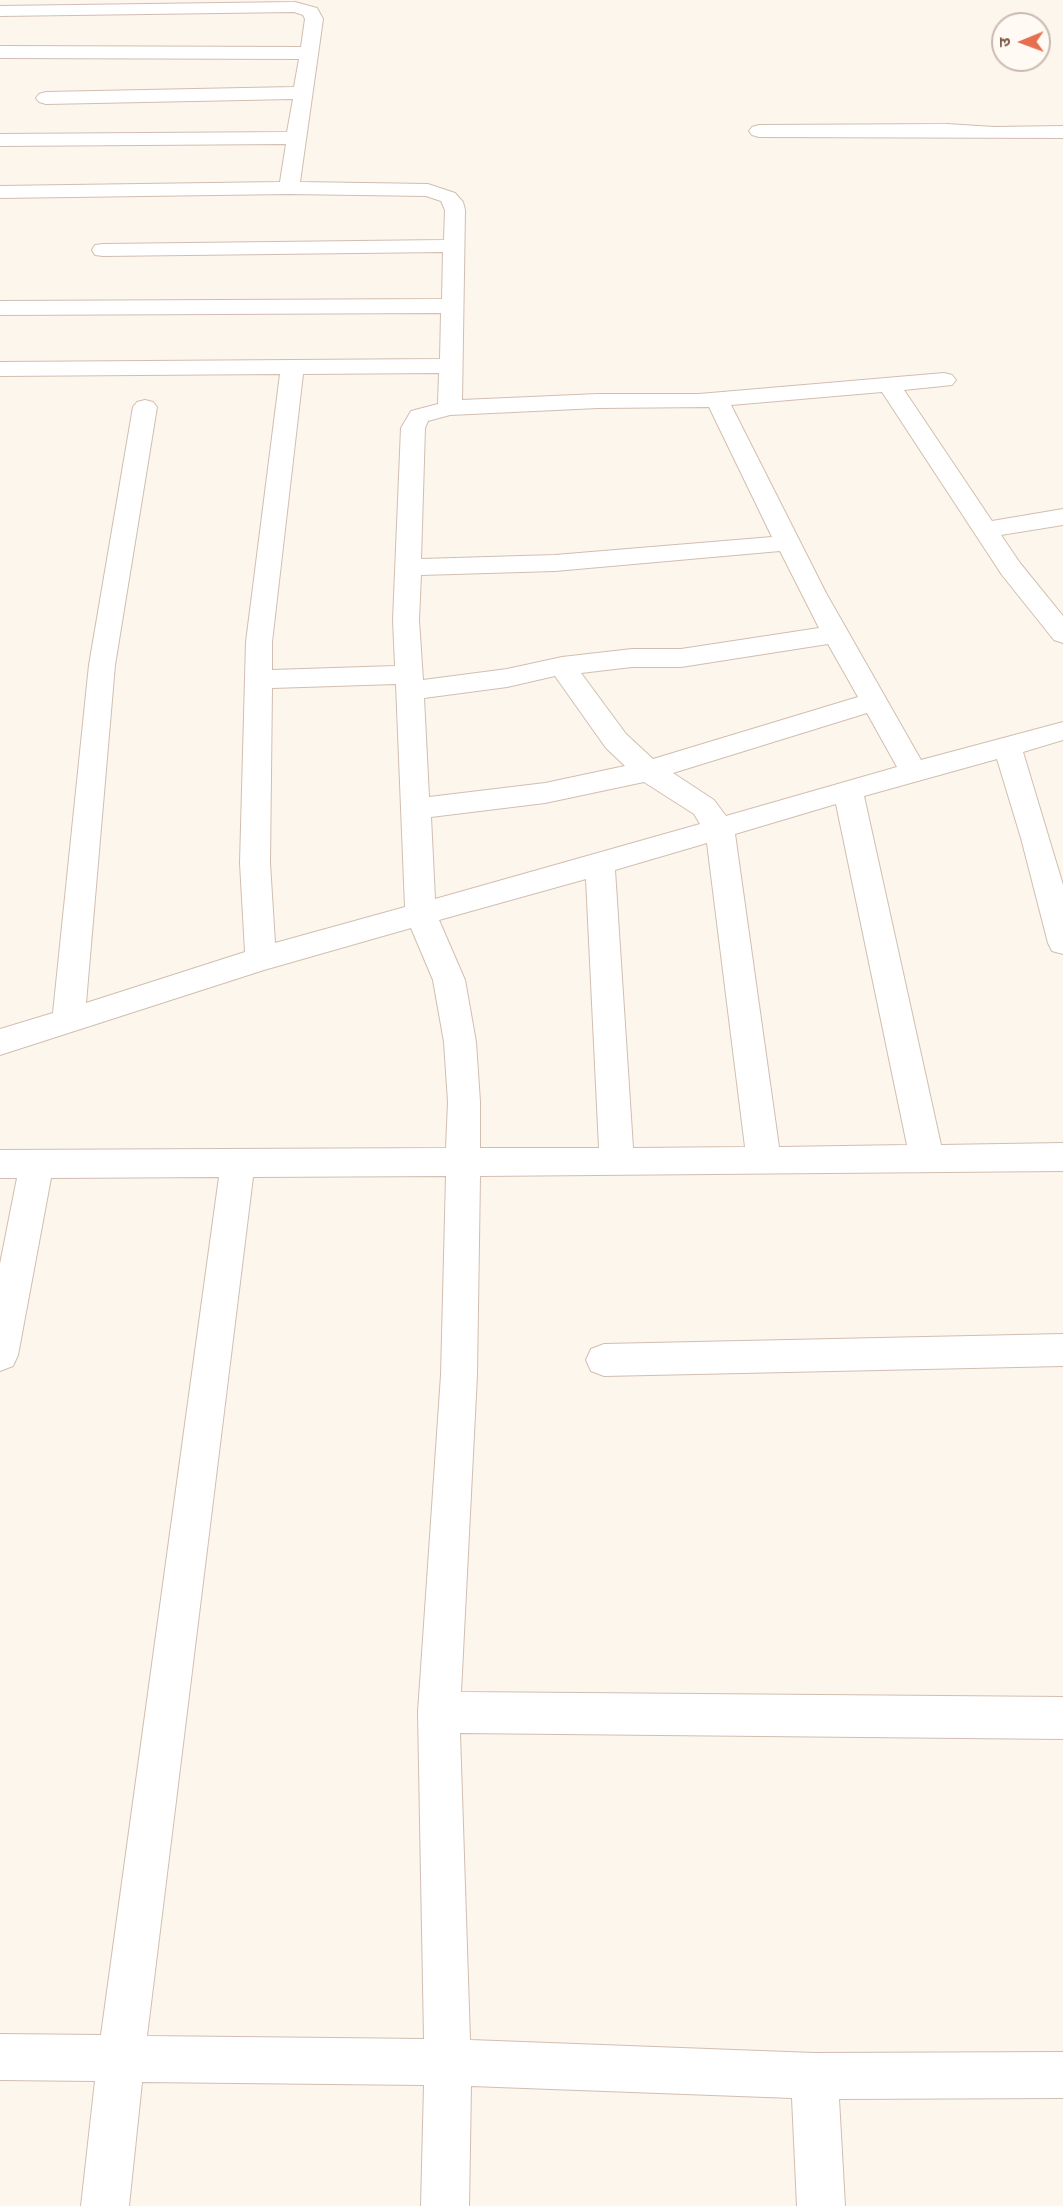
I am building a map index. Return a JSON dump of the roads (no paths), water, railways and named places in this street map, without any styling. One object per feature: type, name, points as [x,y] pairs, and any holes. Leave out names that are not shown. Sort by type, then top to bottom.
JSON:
[{"type":"street","points":[[0,9],[7,0]]},
{"type":"street","points":[[0,9],[295,7],[310,12],[314,19],[288,188]]},
{"type":"street","points":[[0,52],[309,53]]},
{"type":"street","points":[[46,98],[303,93]]},
{"type":"street","points":[[67,140],[79,98]]},
{"type":"street","points":[[759,131],[927,129],[994,133],[1063,132]]},
{"type":"street","points":[[0,140],[297,138]]},
{"type":"street","points":[[0,192],[288,188],[428,190],[439,193],[453,202],[455,210],[450,408]]},
{"type":"street","points":[[104,250],[454,246]]},
{"type":"street","points":[[0,308],[453,306]]},
{"type":"street","points":[[0,369],[451,366]]},
{"type":"street","points":[[261,959],[255,863],[259,642],[292,368]]},
{"type":"street","points":[[445,2206],[448,2062],[439,1712],[459,1375],[464,1102],[460,1042],[449,980],[421,915],[406,620],[413,428],[419,416],[450,408],[598,401],[717,400],[944,380]]},
{"type":"street","points":[[889,386],[1011,569],[1063,634]]},
{"type":"street","points":[[717,400],[836,634],[914,772]]},
{"type":"street","points":[[68,1021],[102,665],[145,407]]},
{"type":"street","points":[[984,530],[1063,517]]},
{"type":"street","points":[[408,567],[555,563],[788,543]]},
{"type":"street","points":[[259,679],[409,683],[507,678],[562,666],[632,658],[681,658],[836,634]]},
{"type":"street","points":[[562,666],[616,741],[648,771],[704,807],[720,830],[764,1161]]},
{"type":"street","points":[[416,809],[545,793],[648,771],[874,701]]},
{"type":"street","points":[[0,1042],[261,959],[720,830],[848,790],[1063,731]]},
{"type":"street","points":[[1007,746],[1036,838],[1063,943]]},
{"type":"street","points":[[848,790],[927,1159]]},
{"type":"street","points":[[600,864],[617,1161]]},
{"type":"street","points":[[0,1164],[764,1161],[1063,1157]]},
{"type":"street","points":[[105,2206],[121,2058],[238,1162]]},
{"type":"street","points":[[0,1355],[37,1164]]},
{"type":"street","points":[[604,1360],[1063,1350]]},
{"type":"street","points":[[439,1712],[1063,1718]]},
{"type":"street","points":[[0,2057],[448,2062],[814,2076],[1063,2075]]},
{"type":"street","points":[[814,2076],[821,2206]]}]
